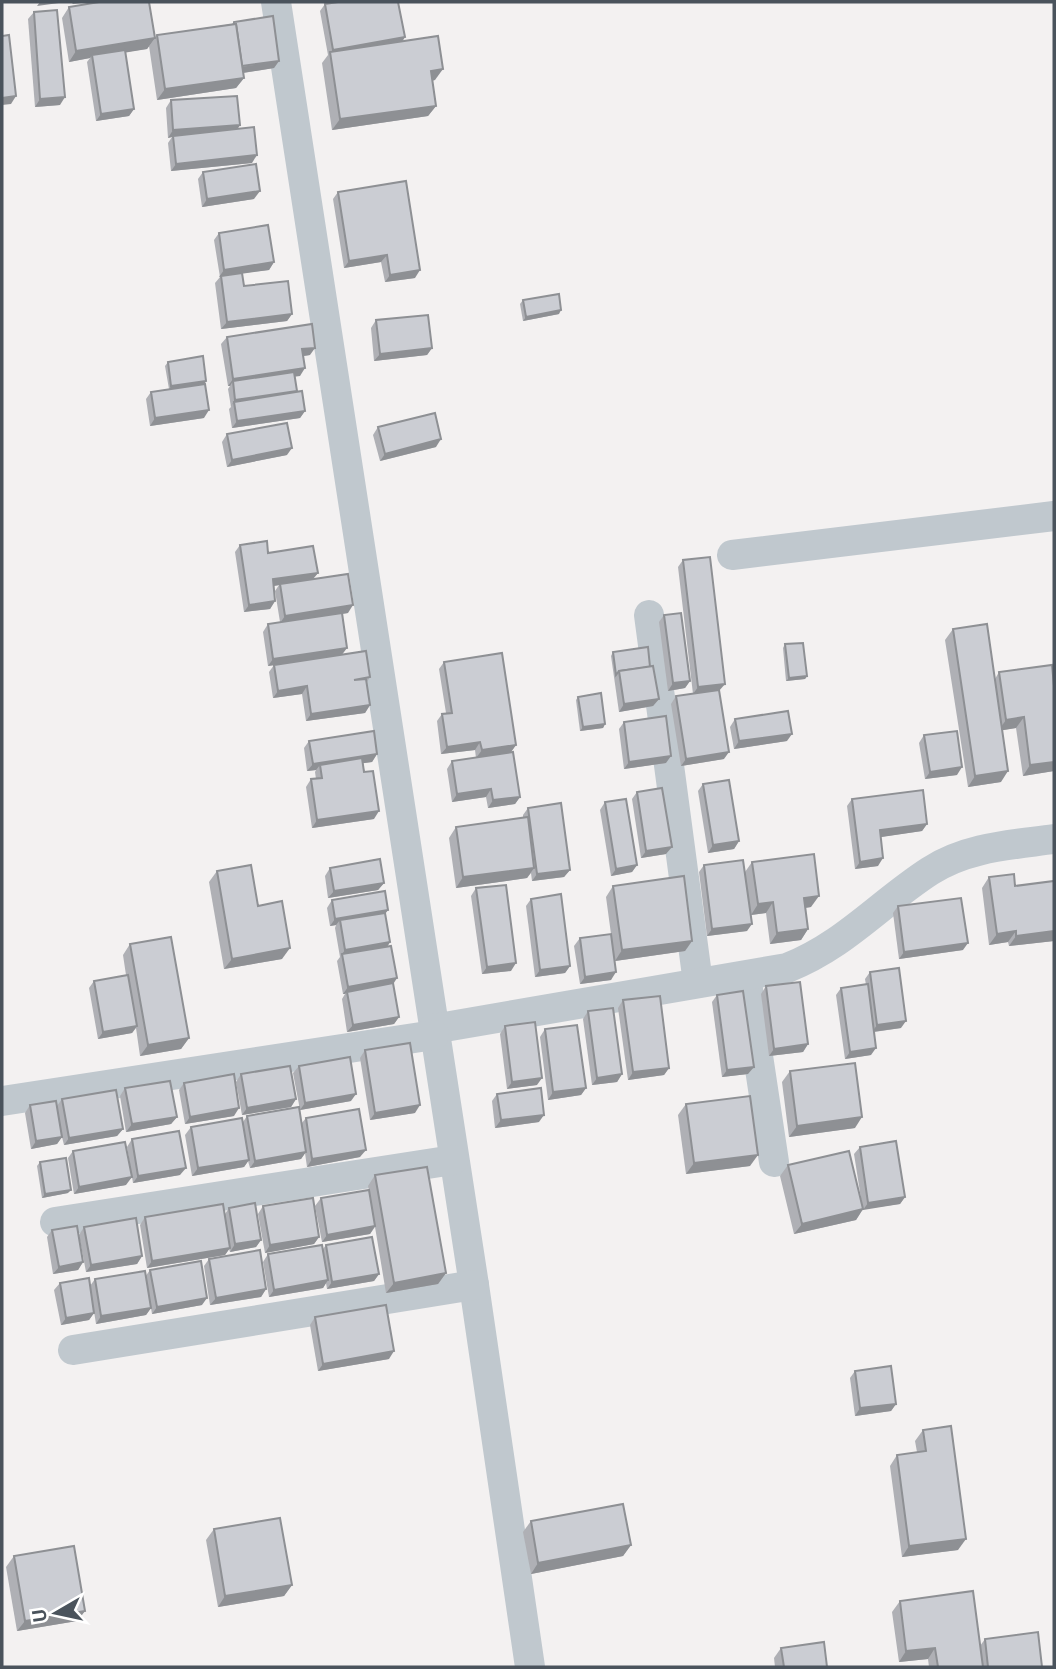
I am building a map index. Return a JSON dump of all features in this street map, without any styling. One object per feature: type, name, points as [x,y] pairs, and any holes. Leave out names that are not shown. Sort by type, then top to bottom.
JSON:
[{"type":"street","points":[[276,2],[474,1285],[530,1667]]},
{"type":"street","points":[[732,555],[1054,516]]},
{"type":"street","points":[[649,615],[698,983]]},
{"type":"street","points":[[2,1101],[434,1032],[787,968],[820,956],[930,871],[953,859],[977,850],[1054,839]]},
{"type":"street","points":[[746,976],[774,1162]]},
{"type":"street","points":[[55,1222],[453,1160]]},
{"type":"street","points":[[73,1350],[474,1285]]},
{"type":"building","points":[[99,2],[149,2],[155,38],[76,51],[69,7]]},
{"type":"building","points":[[398,2],[405,37],[333,50],[325,4]]},
{"type":"building","points":[[57,10],[65,97],[40,99],[34,12]]},
{"type":"building","points":[[273,16],[279,61],[242,66],[234,22]]},
{"type":"building","points":[[236,24],[244,78],[165,89],[157,35]]},
{"type":"building","points":[[9,35],[16,96],[2,98],[2,36]]},
{"type":"building","points":[[438,36],[443,69],[431,71],[436,106],[340,119],[330,52]]},
{"type":"building","points":[[125,50],[134,109],[101,114],[92,55]]},
{"type":"building","points":[[237,96],[240,125],[173,130],[171,100]]},
{"type":"building","points":[[254,127],[257,155],[176,164],[173,136]]},
{"type":"building","points":[[256,164],[260,191],[207,199],[203,172]]},
{"type":"building","points":[[406,181],[420,270],[390,275],[387,255],[349,261],[338,192]]},
{"type":"building","points":[[268,225],[274,262],[224,270],[219,233]]},
{"type":"building","points":[[242,273],[244,286],[288,281],[292,314],[227,322],[221,276]]},
{"type":"building","points":[[559,294],[561,310],[526,317],[523,300]]},
{"type":"building","points":[[428,315],[432,348],[380,354],[376,320]]},
{"type":"building","points":[[312,324],[315,348],[302,349],[305,368],[233,379],[227,337]]},
{"type":"building","points":[[203,356],[206,381],[171,386],[168,362]]},
{"type":"building","points":[[294,372],[297,391],[235,400],[233,381]]},
{"type":"building","points":[[205,384],[209,410],[155,418],[151,392]]},
{"type":"building","points":[[302,391],[305,411],[237,421],[234,402]]},
{"type":"building","points":[[435,413],[441,439],[385,454],[378,427]]},
{"type":"building","points":[[287,423],[292,448],[232,460],[227,434]]},
{"type":"building","points":[[267,541],[268,553],[313,546],[318,573],[273,579],[275,601],[249,605],[240,545]]},
{"type":"building","points":[[710,557],[725,684],[698,687],[683,560]]},
{"type":"building","points":[[348,574],[353,605],[285,616],[280,584]]},
{"type":"building","points":[[342,613],[347,648],[273,659],[268,624]]},
{"type":"building","points":[[681,613],[690,681],[673,683],[664,615]]},
{"type":"building","points":[[987,624],[1008,771],[975,776],[953,629]]},
{"type":"building","points":[[803,643],[807,676],[789,678],[785,644]]},
{"type":"building","points":[[648,647],[650,667],[619,671],[616,675],[613,652]]},
{"type":"building","points":[[366,651],[370,677],[354,680],[366,679],[370,705],[311,714],[307,686],[278,691],[274,665]]},
{"type":"building","points":[[502,653],[516,745],[482,750],[480,742],[447,747],[442,714],[452,713],[444,662]]},
{"type":"building","points":[[1052,665],[1054,762],[1030,765],[1024,717],[1006,720],[999,672]]},
{"type":"building","points":[[653,666],[659,699],[624,704],[619,671]]},
{"type":"building","points":[[719,690],[729,752],[686,759],[676,696]]},
{"type":"building","points":[[601,693],[605,724],[583,727],[578,697]]},
{"type":"building","points":[[788,711],[792,734],[739,741],[735,719]]},
{"type":"building","points":[[666,716],[671,756],[629,762],[624,722]]},
{"type":"building","points":[[374,731],[377,754],[313,764],[309,741]]},
{"type":"building","points":[[957,731],[962,767],[930,772],[924,735]]},
{"type":"building","points":[[513,752],[520,797],[493,800],[491,789],[457,794],[452,761]]},
{"type":"building","points":[[362,758],[364,772],[373,771],[379,811],[317,820],[311,779],[322,778],[320,765]]},
{"type":"building","points":[[729,780],[739,841],[713,845],[703,784]]},
{"type":"building","points":[[662,788],[672,847],[646,851],[637,792]]},
{"type":"building","points":[[923,790],[927,824],[880,830],[883,858],[860,862],[852,799]]},
{"type":"building","points":[[626,799],[637,865],[616,869],[605,802]]},
{"type":"building","points":[[561,803],[570,870],[537,874],[528,808]]},
{"type":"building","points":[[528,817],[534,868],[463,877],[456,827]]},
{"type":"building","points":[[814,854],[819,896],[804,898],[808,929],[777,933],[773,902],[758,904],[752,862]]},
{"type":"building","points":[[380,859],[384,883],[334,891],[330,868]]},
{"type":"building","points":[[743,860],[752,924],[712,929],[704,865]]},
{"type":"building","points":[[251,865],[258,906],[282,901],[290,948],[232,959],[217,871]]},
{"type":"building","points":[[1014,874],[1015,886],[1054,881],[1054,931],[1016,936],[1016,931],[997,934],[989,877]]},
{"type":"building","points":[[684,876],[692,941],[622,950],[613,886]]},
{"type":"building","points":[[506,885],[516,963],[487,967],[476,888]]},
{"type":"building","points":[[385,891],[388,910],[335,919],[332,900]]},
{"type":"building","points":[[561,894],[570,966],[540,970],[531,899]]},
{"type":"building","points":[[961,898],[968,943],[904,952],[898,906]]},
{"type":"building","points":[[385,913],[390,942],[345,950],[340,920]]},
{"type":"building","points":[[611,934],[616,972],[585,977],[580,938]]},
{"type":"building","points":[[171,937],[189,1038],[148,1045],[130,944]]},
{"type":"building","points":[[391,946],[397,978],[348,987],[342,954]]},
{"type":"building","points":[[899,968],[906,1021],[877,1025],[870,972]]},
{"type":"building","points":[[128,975],[137,1026],[103,1032],[94,981]]},
{"type":"building","points":[[800,982],[808,1044],[774,1049],[766,986]]},
{"type":"building","points":[[393,983],[399,1017],[353,1025],[347,992]]},
{"type":"building","points":[[868,984],[876,1048],[850,1052],[841,988]]},
{"type":"building","points":[[743,991],[754,1067],[727,1070],[717,995]]},
{"type":"building","points":[[660,996],[669,1068],[633,1072],[623,1000]]},
{"type":"building","points":[[613,1008],[622,1074],[597,1078],[588,1011]]},
{"type":"building","points":[[535,1022],[542,1078],[512,1082],[505,1026]]},
{"type":"building","points":[[577,1025],[586,1088],[553,1092],[545,1029]]},
{"type":"building","points":[[410,1043],[420,1105],[375,1113],[365,1050]]},
{"type":"building","points":[[350,1057],[356,1094],[305,1103],[299,1066]]},
{"type":"building","points":[[855,1063],[862,1117],[797,1126],[790,1071]]},
{"type":"building","points":[[290,1066],[296,1099],[247,1108],[241,1074]]},
{"type":"building","points":[[234,1074],[239,1108],[190,1117],[184,1083]]},
{"type":"building","points":[[170,1081],[177,1117],[132,1124],[125,1088]]},
{"type":"building","points":[[541,1088],[544,1115],[501,1120],[497,1094]]},
{"type":"building","points":[[116,1090],[123,1129],[69,1138],[62,1099]]},
{"type":"building","points":[[750,1096],[758,1155],[694,1163],[686,1104]]},
{"type":"building","points":[[56,1101],[62,1137],[36,1141],[30,1105]]},
{"type":"building","points":[[299,1107],[306,1152],[255,1161],[247,1116]]},
{"type":"building","points":[[359,1109],[366,1150],[312,1159],[306,1118]]},
{"type":"building","points":[[242,1118],[249,1160],[198,1168],[191,1127]]},
{"type":"building","points":[[179,1131],[186,1168],[138,1176],[132,1139]]},
{"type":"building","points":[[896,1141],[905,1197],[868,1203],[860,1147]]},
{"type":"building","points":[[125,1142],[132,1177],[79,1187],[73,1151]]},
{"type":"building","points":[[849,1151],[863,1209],[802,1224],[788,1165]]},
{"type":"building","points":[[66,1158],[71,1190],[45,1194],[40,1162]]},
{"type":"building","points":[[427,1167],[446,1273],[394,1283],[375,1175]]},
{"type":"building","points":[[369,1190],[375,1226],[327,1235],[321,1198]]},
{"type":"building","points":[[313,1198],[319,1237],[270,1245],[263,1206]]},
{"type":"building","points":[[255,1203],[261,1240],[235,1244],[229,1208]]},
{"type":"building","points":[[223,1204],[230,1248],[152,1261],[145,1217]]},
{"type":"building","points":[[136,1218],[142,1256],[91,1265],[84,1227]]},
{"type":"building","points":[[77,1226],[83,1262],[59,1267],[52,1230]]},
{"type":"building","points":[[372,1237],[379,1274],[332,1282],[326,1245]]},
{"type":"building","points":[[322,1245],[328,1280],[274,1290],[268,1254]]},
{"type":"building","points":[[260,1250],[266,1289],[216,1298],[209,1259]]},
{"type":"building","points":[[201,1261],[207,1298],[157,1307],[150,1270]]},
{"type":"building","points":[[145,1271],[151,1308],[101,1316],[95,1279]]},
{"type":"building","points":[[89,1278],[94,1313],[66,1318],[60,1283]]},
{"type":"building","points":[[386,1305],[394,1351],[323,1364],[315,1317]]},
{"type":"building","points":[[891,1366],[896,1404],[860,1408],[855,1371]]},
{"type":"building","points":[[951,1426],[966,1539],[909,1546],[897,1455],[926,1451],[923,1430]]},
{"type":"building","points":[[623,1504],[631,1545],[538,1563],[531,1521]]},
{"type":"building","points":[[280,1518],[292,1585],[225,1596],[214,1529]]},
{"type":"building","points":[[74,1546],[85,1611],[25,1621],[14,1556]]},
{"type":"building","points":[[973,1591],[983,1667],[938,1667],[935,1648],[906,1651],[900,1601]]},
{"type":"building","points":[[1038,1632],[1042,1667],[988,1667],[985,1639]]},
{"type":"building","points":[[824,1642],[827,1667],[784,1667],[781,1648]]}]
